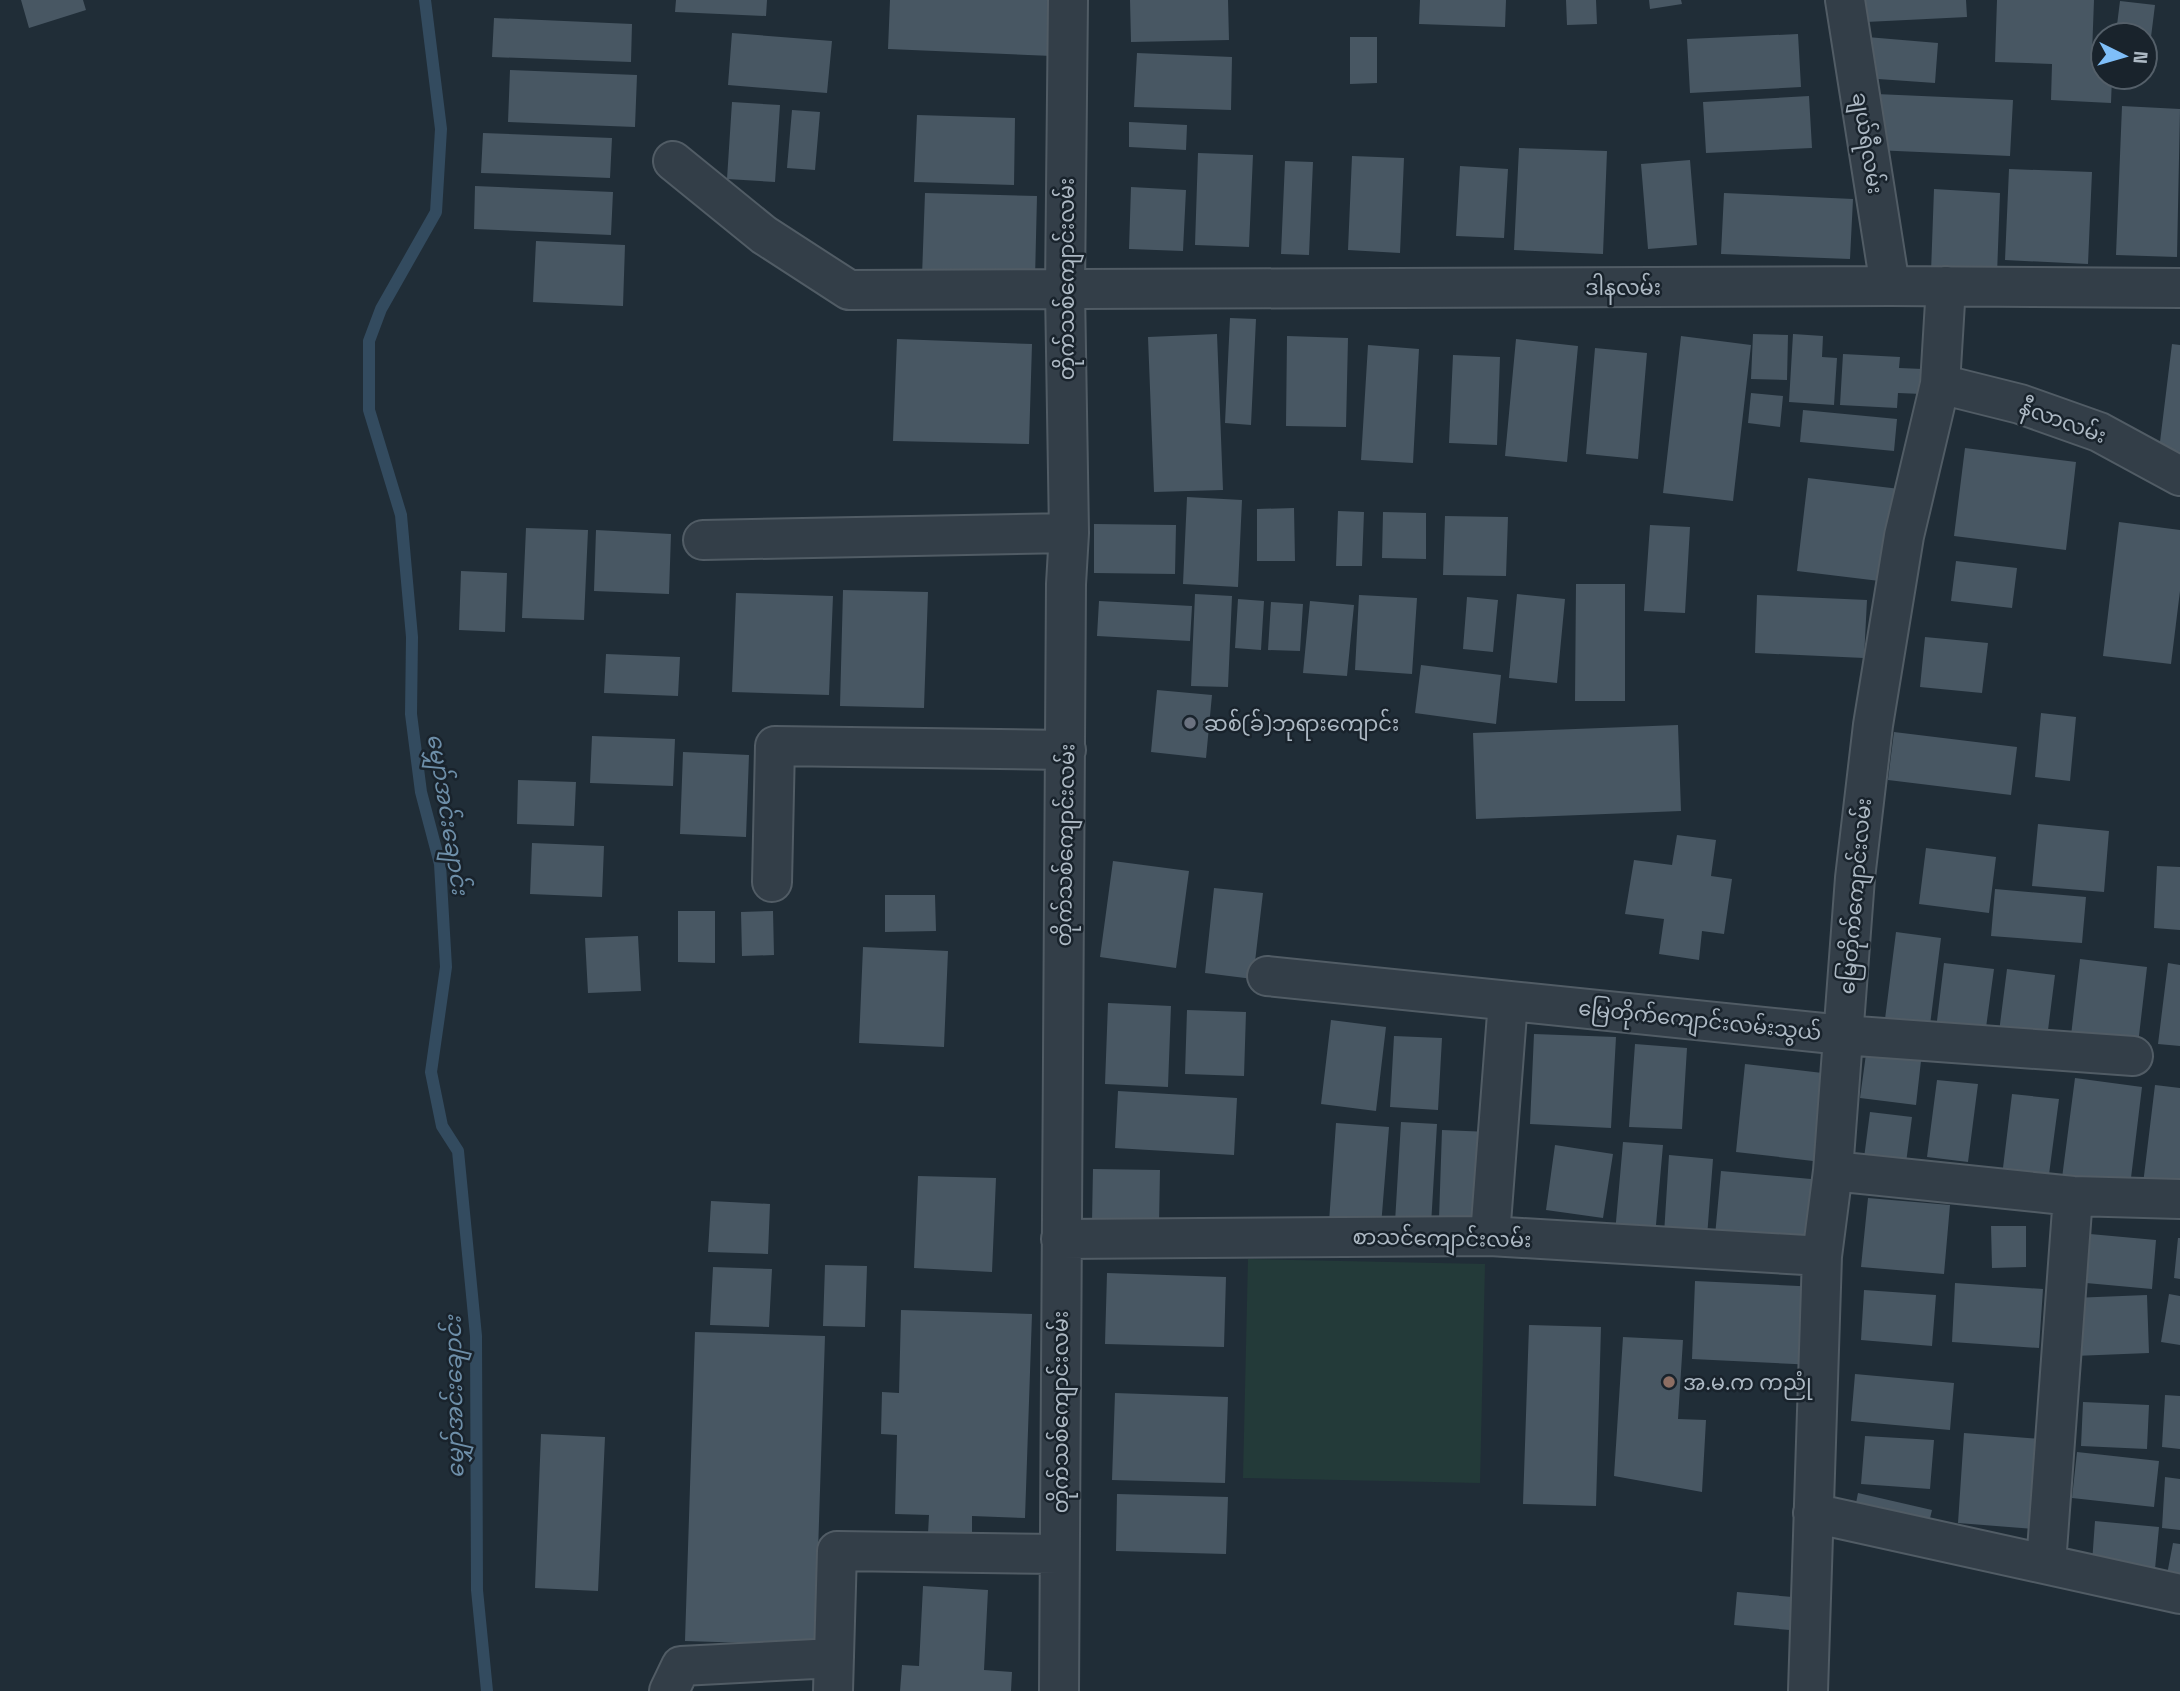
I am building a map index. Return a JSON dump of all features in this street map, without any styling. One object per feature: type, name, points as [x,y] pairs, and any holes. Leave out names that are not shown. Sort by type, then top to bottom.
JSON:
[{"type":"street","name":"တိုက်သစ်ကျောင်းလမ်း","points":[[1059,1691],[1069,533],[1065,290],[1068,0]]},
{"type":"street","name":"ချယ်ရီလမ်း","points":[[1845,0],[1890,286]]},
{"type":"street","name":"ဒါနလမ်း","points":[[673,161],[764,235],[849,290],[1890,286],[2180,288]]},
{"type":"street","name":"မြေတိုက်ကျောင်းလမ်း","points":[[1808,1691],[1822,1256],[1833,1171],[1855,878],[1873,725],[1904,536],[1940,384],[1946,286]]},
{"type":"street","name":"နီလာလမ်း","points":[[1940,384],[2020,404],[2099,432],[2180,476]]},
{"type":"street","points":[[703,540],[1069,533]]},
{"type":"street","points":[[772,882],[775,746],[1066,750]]},
{"type":"street","name":"မြေတိုက်ကျောင်းလမ်းသွယ်","points":[[1267,976],[1843,1035],[2133,1056]]},
{"type":"street","points":[[1490,1237],[1508,1001]]},
{"type":"street","points":[[1833,1171],[2073,1196],[2180,1199]]},
{"type":"street","points":[[2046,1564],[2073,1196]]},
{"type":"street","name":"စာသင်ကျောင်းလမ်း","points":[[1061,1239],[1490,1237],[1822,1256]]},
{"type":"street","points":[[1813,1513],[2180,1594]]},
{"type":"street","points":[[669,1691],[681,1666],[834,1675],[837,1551],[1059,1554]]},
{"type":"green space","points":[[1248,1259],[1485,1264],[1480,1483],[1243,1478]]},
{"type":"building","points":[[21,0],[83,0],[86,10],[29,28]]},
{"type":"building","points":[[676,0],[767,0],[766,16],[675,12]]},
{"type":"building","points":[[890,0],[1055,0],[1052,56],[888,49]]},
{"type":"building","points":[[1130,0],[1228,0],[1229,40],[1131,42]]},
{"type":"building","points":[[1420,0],[1506,0],[1505,27],[1419,24]]},
{"type":"building","points":[[1566,0],[1596,0],[1597,24],[1567,25]]},
{"type":"building","points":[[1649,0],[1681,0],[1682,4],[1650,9]]},
{"type":"building","points":[[1865,0],[1966,0],[1967,17],[1866,22]]},
{"type":"building","points":[[1997,0],[2094,0],[2093,21],[2089,21],[2089,91],[2111,91],[2111,103],[2051,100],[2052,64],[1995,62]]},
{"type":"building","points":[[2120,1],[2155,5],[2153,21],[2118,21]]},
{"type":"building","points":[[494,18],[632,24],[631,62],[492,57]]},
{"type":"building","points":[[732,33],[832,41],[827,93],[728,85]]},
{"type":"building","points":[[1798,34],[1801,87],[1690,93],[1687,39]]},
{"type":"building","points":[[1350,37],[1377,37],[1377,83],[1350,84]]},
{"type":"building","points":[[1867,37],[1938,43],[1935,83],[1864,78]]},
{"type":"building","points":[[1137,53],[1232,57],[1231,110],[1134,107]]},
{"type":"building","points":[[510,70],[637,75],[635,127],[508,122]]},
{"type":"building","points":[[1876,94],[2013,100],[2010,156],[1874,150]]},
{"type":"building","points":[[1809,96],[1812,148],[1706,153],[1703,102]]},
{"type":"building","points":[[732,102],[780,105],[775,182],[727,179]]},
{"type":"building","points":[[2122,106],[2180,109],[2177,257],[2116,255]]},
{"type":"building","points":[[792,110],[820,112],[815,170],[787,168]]},
{"type":"building","points":[[917,115],[1015,118],[1014,185],[914,182]]},
{"type":"building","points":[[1129,122],[1187,125],[1186,150],[1129,147]]},
{"type":"building","points":[[483,133],[612,138],[610,178],[481,173]]},
{"type":"building","points":[[1519,148],[1607,151],[1603,254],[1514,250]]},
{"type":"building","points":[[1198,153],[1253,155],[1249,247],[1195,245]]},
{"type":"building","points":[[1352,156],[1404,158],[1400,253],[1348,250]]},
{"type":"building","points":[[1690,160],[1697,245],[1648,249],[1641,164]]},
{"type":"building","points":[[1285,161],[1313,162],[1309,255],[1281,254]]},
{"type":"building","points":[[1460,166],[1508,169],[1504,238],[1456,236]]},
{"type":"building","points":[[2009,169],[2092,172],[2088,264],[2005,260]]},
{"type":"building","points":[[475,186],[613,192],[611,235],[474,229]]},
{"type":"building","points":[[1131,187],[1186,190],[1183,251],[1129,249]]},
{"type":"building","points":[[1934,189],[2000,193],[1997,275],[1931,272]]},
{"type":"building","points":[[925,193],[1037,196],[1035,279],[922,276]]},
{"type":"building","points":[[1724,193],[1853,199],[1850,259],[1721,254]]},
{"type":"building","points":[[536,241],[625,245],[623,306],[533,302]]},
{"type":"building","points":[[1230,318],[1256,319],[1251,425],[1225,423]]},
{"type":"building","points":[[1217,334],[1223,490],[1154,492],[1148,337]]},
{"type":"building","points":[[1753,334],[1788,335],[1787,380],[1751,379]]},
{"type":"building","points":[[1793,334],[1823,336],[1822,357],[1837,358],[1834,405],[1789,402]]},
{"type":"building","points":[[1287,336],[1348,338],[1346,427],[1286,426]]},
{"type":"building","points":[[1681,336],[1751,345],[1733,501],[1663,493]]},
{"type":"building","points":[[897,339],[1032,344],[1029,444],[893,441]]},
{"type":"building","points":[[1516,339],[1578,346],[1567,462],[1505,456]]},
{"type":"building","points":[[2172,344],[2180,345],[2180,452],[2159,450]]},
{"type":"building","points":[[1368,345],[1419,349],[1413,463],[1361,460]]},
{"type":"building","points":[[1595,348],[1647,353],[1638,459],[1586,454]]},
{"type":"building","points":[[1843,354],[1900,357],[1899,368],[1923,369],[1922,394],[1898,393],[1897,408],[1840,405]]},
{"type":"building","points":[[1453,355],[1500,357],[1497,445],[1449,443]]},
{"type":"building","points":[[1751,393],[1783,396],[1780,427],[1748,423]]},
{"type":"building","points":[[1803,410],[1897,419],[1894,451],[1800,442]]},
{"type":"building","points":[[1965,448],[2076,462],[2066,550],[1954,536]]},
{"type":"building","points":[[1808,478],[1908,490],[1896,583],[1797,571]]},
{"type":"building","points":[[1187,497],[1242,500],[1238,587],[1183,584]]},
{"type":"building","points":[[1294,508],[1295,561],[1257,561],[1257,509]]},
{"type":"building","points":[[1338,511],[1364,512],[1362,566],[1336,566]]},
{"type":"building","points":[[1383,512],[1426,513],[1426,559],[1382,558]]},
{"type":"building","points":[[1445,516],[1508,517],[1506,576],[1443,575]]},
{"type":"building","points":[[2119,522],[2180,530],[2180,591],[2171,664],[2103,656]]},
{"type":"building","points":[[1094,524],[1176,525],[1175,574],[1094,573]]},
{"type":"building","points":[[1650,525],[1690,527],[1685,613],[1644,611]]},
{"type":"building","points":[[526,528],[588,530],[584,620],[522,618]]},
{"type":"building","points":[[596,530],[671,534],[669,594],[594,591]]},
{"type":"building","points":[[1956,561],[2017,568],[2012,608],[1951,601]]},
{"type":"building","points":[[461,571],[507,573],[505,632],[459,630]]},
{"type":"building","points":[[1576,584],[1625,584],[1625,701],[1575,701]]},
{"type":"building","points":[[843,590],[928,592],[924,708],[840,706]]},
{"type":"building","points":[[736,593],[833,596],[829,695],[732,692]]},
{"type":"building","points":[[1195,594],[1232,596],[1228,687],[1191,686]]},
{"type":"building","points":[[1517,594],[1565,599],[1557,683],[1509,678]]},
{"type":"building","points":[[1359,595],[1417,598],[1412,674],[1355,670]]},
{"type":"building","points":[[1757,595],[1867,600],[1864,658],[1755,653]]},
{"type":"building","points":[[1467,597],[1498,600],[1493,652],[1463,649]]},
{"type":"building","points":[[1238,599],[1264,601],[1261,650],[1235,648]]},
{"type":"building","points":[[1099,601],[1192,606],[1190,641],[1097,636]]},
{"type":"building","points":[[1310,601],[1354,605],[1347,676],[1303,673]]},
{"type":"building","points":[[1271,602],[1303,604],[1300,651],[1268,650]]},
{"type":"building","points":[[1925,637],[1988,643],[1982,693],[1920,687]]},
{"type":"building","points":[[606,654],[680,657],[678,696],[604,693]]},
{"type":"building","points":[[1421,665],[1501,675],[1496,724],[1415,713]]},
{"type":"building","points":[[1157,690],[1212,695],[1206,758],[1151,752]]},
{"type":"building","points":[[2041,713],[2076,717],[2070,781],[2035,777]]},
{"type":"building","points":[[1678,725],[1681,811],[1476,819],[1473,733]]},
{"type":"building","points":[[1894,732],[2017,747],[2011,795],[1888,780]]},
{"type":"building","points":[[592,736],[675,739],[673,786],[590,783]]},
{"type":"building","points":[[683,752],[749,755],[746,837],[680,834]]},
{"type":"building","points":[[518,780],[576,782],[574,826],[517,824]]},
{"type":"building","points":[[2038,824],[2109,831],[2104,892],[2032,886]]},
{"type":"building","points":[[1677,835],[1716,840],[1711,876],[1732,879],[1724,934],[1702,931],[1699,960],[1659,954],[1664,919],[1625,914],[1634,860],[1672,865]]},
{"type":"building","points":[[532,843],[604,846],[602,897],[530,894]]},
{"type":"building","points":[[1926,848],[1996,857],[1989,913],[1919,904]]},
{"type":"building","points":[[1113,861],[1189,871],[1176,968],[1100,957]]},
{"type":"building","points":[[2157,866],[2180,867],[2180,930],[2154,928]]},
{"type":"building","points":[[1214,888],[1263,893],[1253,979],[1205,973]]},
{"type":"building","points":[[1995,889],[2086,897],[2082,943],[1991,936]]},
{"type":"building","points":[[885,895],[935,895],[936,931],[885,932]]},
{"type":"building","points":[[678,911],[715,911],[715,963],[678,962]]},
{"type":"building","points":[[773,911],[774,955],[742,956],[741,912]]},
{"type":"building","points":[[1896,932],[1941,938],[1929,1033],[1884,1027]]},
{"type":"building","points":[[638,936],[641,991],[588,993],[585,938]]},
{"type":"building","points":[[863,947],[948,951],[944,1047],[859,1043]]},
{"type":"building","points":[[2080,959],[2147,967],[2137,1053],[2070,1044]]},
{"type":"building","points":[[1944,963],[1994,969],[1985,1035],[1936,1029]]},
{"type":"building","points":[[2168,963],[2180,965],[2180,1046],[2158,1044]]},
{"type":"building","points":[[2007,969],[2055,975],[2047,1038],[1999,1032]]},
{"type":"building","points":[[1108,1003],[1171,1006],[1168,1087],[1105,1084]]},
{"type":"building","points":[[1187,1010],[1246,1012],[1244,1076],[1185,1074]]},
{"type":"building","points":[[1331,1020],[1386,1027],[1376,1111],[1321,1104]]},
{"type":"building","points":[[1534,1034],[1616,1037],[1611,1128],[1530,1124]]},
{"type":"building","points":[[1394,1036],[1442,1038],[1438,1110],[1390,1107]]},
{"type":"building","points":[[1635,1044],[1687,1048],[1682,1129],[1629,1127]]},
{"type":"building","points":[[1866,1054],[1921,1061],[1916,1105],[1860,1098]]},
{"type":"building","points":[[1745,1064],[1831,1074],[1822,1162],[1736,1152]]},
{"type":"building","points":[[2075,1078],[2142,1087],[2130,1186],[2062,1178]]},
{"type":"building","points":[[1937,1080],[1978,1084],[1968,1162],[1927,1157]]},
{"type":"building","points":[[2155,1085],[2180,1088],[2180,1188],[2143,1184]]},
{"type":"building","points":[[1118,1091],[1237,1098],[1234,1155],[1115,1148]]},
{"type":"building","points":[[2012,1094],[2059,1099],[2048,1182],[2002,1176]]},
{"type":"building","points":[[1870,1112],[1912,1117],[1906,1163],[1864,1158]]},
{"type":"building","points":[[1401,1122],[1437,1124],[1431,1225],[1395,1222]]},
{"type":"building","points":[[1336,1123],[1389,1127],[1381,1226],[1329,1222]]},
{"type":"building","points":[[1442,1130],[1490,1132],[1487,1221],[1439,1219]]},
{"type":"building","points":[[1623,1142],[1663,1145],[1653,1259],[1613,1256]]},
{"type":"building","points":[[1555,1145],[1613,1154],[1603,1218],[1546,1210]]},
{"type":"building","points":[[1669,1155],[1713,1159],[1707,1237],[1664,1234]]},
{"type":"building","points":[[1093,1169],[1160,1170],[1159,1224],[1092,1222]]},
{"type":"building","points":[[1721,1171],[1822,1180],[1817,1245],[1715,1236]]},
{"type":"building","points":[[918,1176],[996,1178],[992,1272],[914,1268]]},
{"type":"building","points":[[1868,1198],[1950,1205],[1944,1274],[1861,1267]]},
{"type":"building","points":[[711,1201],[770,1204],[768,1254],[708,1252]]},
{"type":"building","points":[[1991,1226],[2026,1226],[2026,1267],[1992,1268]]},
{"type":"building","points":[[2079,1233],[2156,1240],[2152,1289],[2075,1282]]},
{"type":"building","points":[[2180,1238],[2180,1279],[2174,1278]]},
{"type":"building","points":[[825,1265],[867,1266],[865,1327],[823,1326]]},
{"type":"building","points":[[713,1267],[772,1269],[769,1327],[710,1325]]},
{"type":"building","points":[[1107,1273],[1226,1277],[1224,1347],[1105,1344]]},
{"type":"building","points":[[1695,1281],[1819,1287],[1816,1365],[1692,1359]]},
{"type":"building","points":[[1955,1283],[2043,1289],[2039,1348],[1952,1342]]},
{"type":"building","points":[[1864,1290],[1936,1295],[1932,1346],[1861,1340]]},
{"type":"building","points":[[2169,1294],[2180,1296],[2180,1345],[2161,1342]]},
{"type":"building","points":[[2147,1295],[2149,1353],[2074,1356],[2072,1298]]},
{"type":"building","points":[[901,1310],[1032,1314],[1025,1518],[972,1516],[972,1536],[928,1534],[929,1515],[895,1514],[897,1435],[881,1434],[882,1392],[899,1393]]},
{"type":"building","points":[[1529,1325],[1601,1327],[1596,1506],[1523,1504]]},
{"type":"building","points":[[695,1332],[825,1336],[815,1645],[685,1641]]},
{"type":"building","points":[[1623,1337],[1683,1340],[1678,1419],[1706,1420],[1702,1492],[1614,1476]]},
{"type":"building","points":[[1855,1374],[1954,1383],[1950,1430],[1851,1421]]},
{"type":"building","points":[[1115,1393],[1228,1397],[1225,1483],[1112,1480]]},
{"type":"building","points":[[2165,1395],[2180,1396],[2180,1449],[2162,1447]]},
{"type":"building","points":[[2083,1402],[2149,1405],[2147,1449],[2081,1446]]},
{"type":"building","points":[[1964,1433],[2041,1439],[2034,1529],[1958,1523]]},
{"type":"building","points":[[541,1434],[605,1437],[598,1591],[535,1588]]},
{"type":"building","points":[[1865,1436],[1934,1440],[1930,1489],[1861,1484]]},
{"type":"building","points":[[2077,1452],[2159,1461],[2154,1507],[2072,1498]]},
{"type":"building","points":[[2165,1477],[2180,1479],[2180,1530],[2162,1528]]},
{"type":"building","points":[[1858,1493],[1932,1510],[1926,1535],[1853,1518]]},
{"type":"building","points":[[1117,1494],[1228,1497],[1226,1554],[1116,1551]]},
{"type":"building","points":[[2095,1521],[2159,1527],[2155,1569],[2092,1563]]},
{"type":"building","points":[[2173,1543],[2180,1544],[2180,1588],[2165,1585]]},
{"type":"building","points":[[923,1586],[988,1590],[984,1670],[1012,1672],[1011,1691],[900,1691],[902,1665],[919,1666]]},
{"type":"building","points":[[1737,1592],[1804,1598],[1801,1631],[1734,1625]]},
{"type":"waterway","name":"မျှော်အင်းချောင်း","points":[[425,0],[441,129],[436,212],[381,309],[369,341],[369,410],[401,515],[412,637],[411,714],[421,792],[440,864],[446,967],[431,1072],[442,1126],[458,1151],[476,1336],[477,1590],[487,1691]]},
{"type":"place","name":"ဆစ်(ခ်)ဘုရားကျောင်း","points":[[1190,723]]},
{"type":"place","name":"အ.မ.က ကညုံ","points":[[1669,1382]]}]
